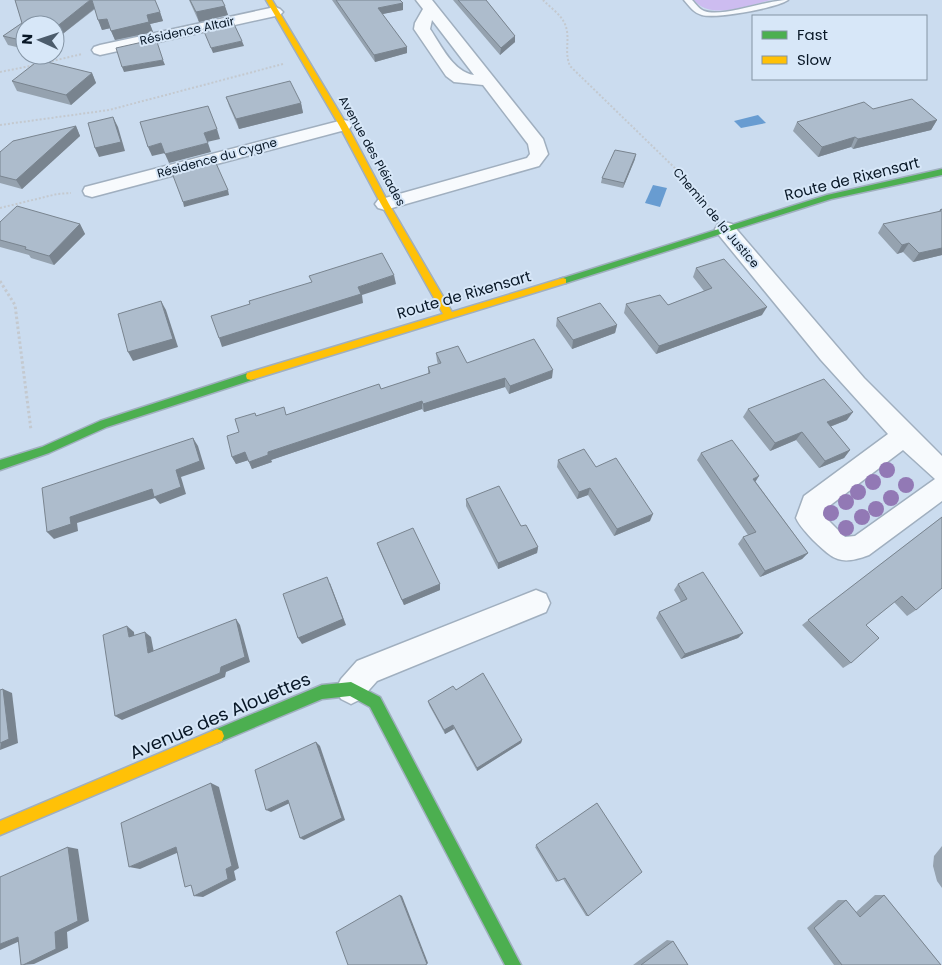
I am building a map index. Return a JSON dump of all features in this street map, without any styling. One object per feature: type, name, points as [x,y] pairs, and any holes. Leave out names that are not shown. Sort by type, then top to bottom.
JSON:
[{"type":"street","points":[[385,204],[533,162],[539,154],[537,143],[428,5]]},
{"type":"street","name":"Résidence Altaïr","points":[[100,50],[272,6]]},
{"type":"street","name":"Avenue des Pléiades","points":[[272,6],[343,125],[385,204],[449,316]]},
{"type":"street","name":"Résidence du Cygne","points":[[92,192],[343,125]]},
{"type":"street","name":"Route de Rixensart","points":[[0,465],[34,454],[112,421],[326,351],[449,316],[830,197],[942,172]]},
{"type":"street","name":"Chemin de la Justice","points":[[725,229],[841,367],[903,436],[942,471]]},
{"type":"street","points":[[903,436],[813,504],[809,518],[840,549],[860,547],[942,487]]},
{"type":"street","points":[[513,965],[375,702],[352,689],[367,671],[536,602]]},
{"type":"street","name":"Avenue des Alouettes","points":[[0,828],[322,692],[352,689]]},
{"type":"lane","points":[[688,0],[700,12],[708,14],[728,12],[784,0]]},
{"type":"path","name":"Chemin de la Justice","points":[[543,0],[562,20],[566,28],[564,51],[570,66],[649,140],[713,211],[725,229]]},
{"type":"path","points":[[0,72],[100,50]]},
{"type":"path","points":[[0,125],[109,110],[303,58]]},
{"type":"path","points":[[0,208],[57,194],[92,192]]},
{"type":"path","points":[[0,281],[15,305],[34,454]]},
{"type":"shaded area","points":[[694,0],[771,0],[720,11],[710,10]]},
{"type":"water","points":[[758,115],[766,123],[741,128],[734,121]]},
{"type":"water","points":[[653,185],[667,188],[660,207],[645,203]]},
{"type":"building","points":[[15,0],[90,0],[65,20],[65,15],[20,15]]},
{"type":"building","points":[[92,0],[155,0],[160,12],[147,15],[149,22],[111,31],[107,19],[98,20]]},
{"type":"building","points":[[190,0],[222,0],[225,6],[196,12]]},
{"type":"building","points":[[336,0],[400,0],[403,3],[378,8],[407,47],[374,55]]},
{"type":"building","points":[[458,0],[486,0],[515,36],[501,48]]},
{"type":"building","points":[[233,22],[242,41],[211,48],[203,29]]},
{"type":"building","points":[[15,28],[15,39],[3,36]]},
{"type":"building","points":[[156,39],[163,60],[122,67],[116,48]]},
{"type":"building","points":[[33,65],[59,65],[92,73],[66,95],[12,81]]},
{"type":"building","points":[[290,81],[301,103],[236,119],[226,97]]},
{"type":"building","points":[[912,99],[937,120],[858,139],[855,137],[822,147],[797,122],[864,102],[873,109]]},
{"type":"building","points":[[208,106],[217,129],[204,133],[208,143],[165,154],[161,143],[148,147],[140,122]]},
{"type":"building","points":[[113,117],[121,142],[95,148],[88,123]]},
{"type":"building","points":[[76,126],[16,180],[0,176],[0,152],[13,141]]},
{"type":"building","points":[[615,150],[636,154],[624,183],[602,178]]},
{"type":"building","points":[[215,161],[228,190],[183,202],[172,173]]},
{"type":"building","points":[[17,206],[80,224],[49,256],[0,240],[0,222]]},
{"type":"building","points":[[942,209],[942,248],[919,253],[909,243],[902,245],[883,224],[941,211]]},
{"type":"building","points":[[382,253],[394,275],[358,287],[361,294],[219,338],[211,316],[250,304],[249,301],[312,282],[309,276]]},
{"type":"building","points":[[724,259],[767,307],[659,346],[626,304],[660,295],[668,305],[712,288],[696,268]]},
{"type":"building","points":[[161,301],[173,339],[128,352],[118,314]]},
{"type":"building","points":[[600,303],[617,325],[573,340],[557,318]]},
{"type":"building","points":[[534,339],[553,370],[510,386],[505,378],[423,404],[422,401],[268,452],[268,455],[249,462],[245,452],[232,457],[227,436],[239,432],[235,419],[255,413],[256,416],[284,407],[286,415],[379,384],[381,389],[430,373],[428,367],[441,363],[436,353],[458,346],[467,363]]},
{"type":"building","points":[[824,379],[853,412],[827,422],[850,450],[825,461],[802,432],[775,443],[748,409]]},
{"type":"building","points":[[193,438],[200,461],[176,470],[181,487],[154,497],[152,489],[70,517],[71,524],[47,532],[42,488]]},
{"type":"building","points":[[732,440],[759,476],[753,479],[808,553],[765,571],[743,537],[756,532],[701,453]]},
{"type":"building","points":[[584,449],[596,467],[616,458],[653,514],[617,529],[590,488],[579,492],[558,460]]},
{"type":"building","points":[[499,486],[521,526],[526,525],[538,547],[498,563],[466,499]]},
{"type":"building","points":[[942,517],[942,588],[916,610],[902,596],[866,625],[879,638],[851,663],[808,620]]},
{"type":"building","points":[[413,528],[440,584],[402,600],[377,543]]},
{"type":"building","points":[[703,572],[743,633],[685,654],[659,612],[687,599],[678,584]]},
{"type":"building","points":[[327,577],[343,619],[298,638],[283,594]]},
{"type":"building","points":[[236,619],[245,657],[221,667],[220,673],[115,716],[103,635],[127,626],[129,637],[145,632],[148,653]]},
{"type":"building","points":[[483,673],[522,740],[477,768],[453,725],[444,730],[428,701],[453,686],[456,690]]},
{"type":"building","points":[[3,689],[9,739],[0,743],[0,690]]},
{"type":"building","points":[[316,742],[342,818],[300,838],[288,800],[266,810],[255,770]]},
{"type":"building","points":[[211,783],[232,866],[226,869],[228,879],[194,896],[191,885],[185,887],[176,847],[129,867],[121,823]]},
{"type":"building","points":[[597,803],[642,872],[588,916],[565,878],[558,881],[536,845]]},
{"type":"building","points":[[68,847],[78,921],[55,932],[56,949],[21,965],[18,937],[0,944],[0,877]]},
{"type":"building","points":[[400,895],[427,964],[348,965],[336,932]]},
{"type":"building","points":[[884,895],[941,965],[842,965],[814,928],[846,900],[860,917]]},
{"type":"building","points":[[673,941],[688,965],[641,965]]},
{"type":"traffic: fast","points":[[563,281],[830,197],[942,172]]},
{"type":"traffic: fast","points":[[0,465],[45,450],[104,424],[251,376]]},
{"type":"traffic: fast","points":[[217,736],[322,692],[351,689],[375,702],[513,965]]},
{"type":"traffic: slow","points":[[269,0],[343,125],[385,204],[449,316]]},
{"type":"traffic: slow","points":[[251,376],[563,281]]},
{"type":"traffic: slow","points":[[0,828],[217,736]]}]
